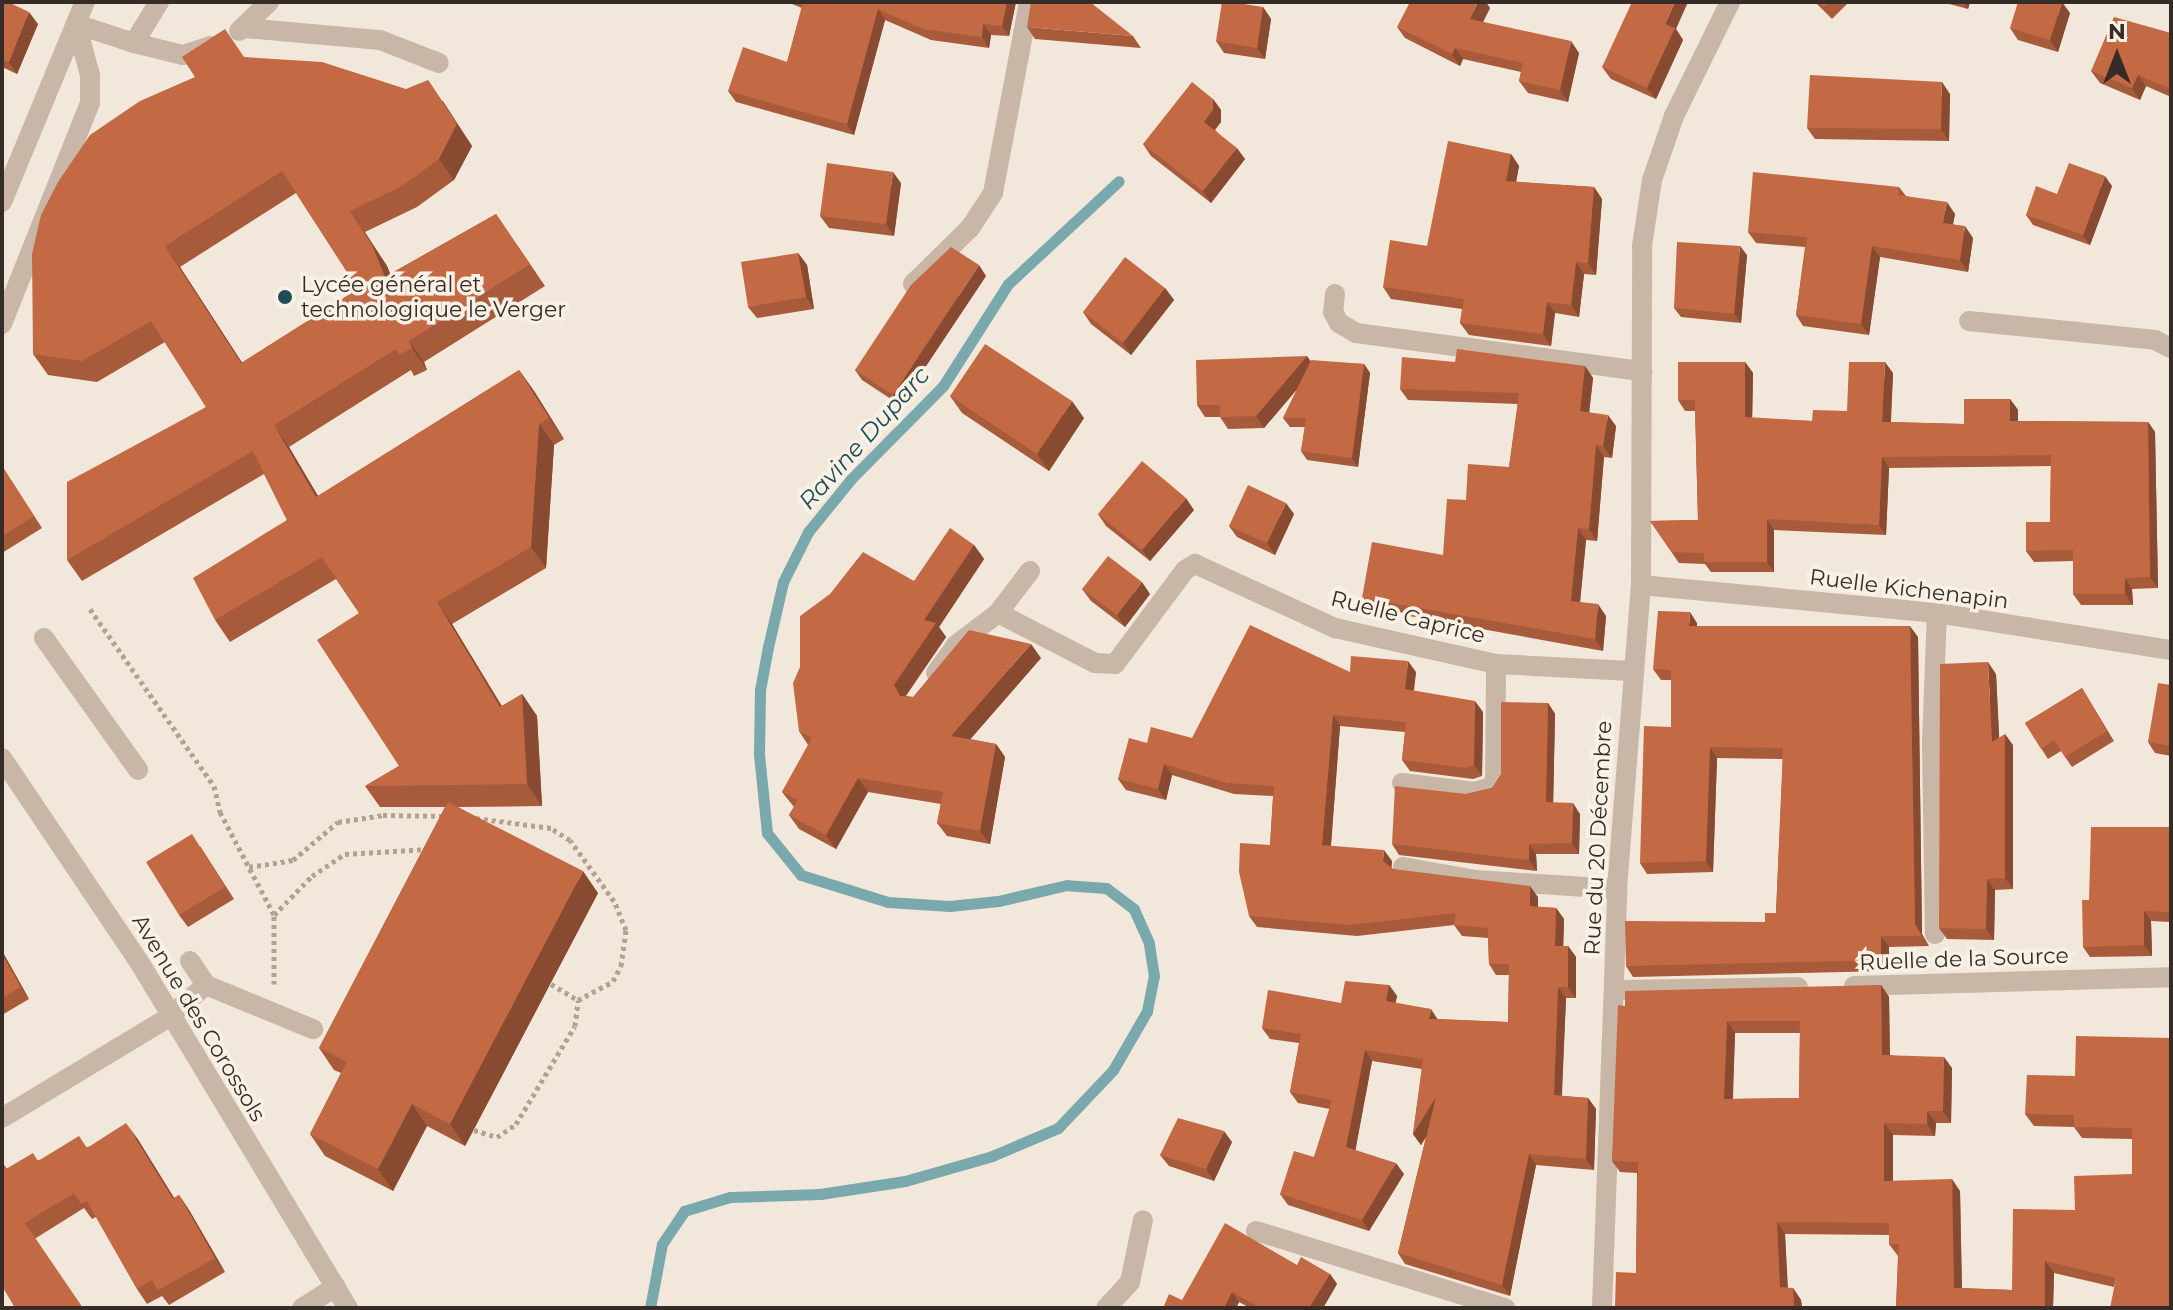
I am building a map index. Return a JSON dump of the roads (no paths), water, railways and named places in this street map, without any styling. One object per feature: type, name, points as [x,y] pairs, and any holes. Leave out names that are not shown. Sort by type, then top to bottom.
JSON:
[{"type":"street","points":[[2,202],[85,2]]},
{"type":"street","points":[[134,43],[159,2]]},
{"type":"street","points":[[76,24],[183,55],[205,50],[245,28],[269,2]]},
{"type":"street","points":[[913,284],[970,228],[993,193],[1029,2]]},
{"type":"street","name":"Rue du 20 Décembre","points":[[1602,1308],[1617,889],[1631,671],[1641,585],[1642,246],[1652,180],[1674,116],[1730,2]]},
{"type":"street","points":[[2,324],[90,103],[90,75],[76,24]]},
{"type":"street","points":[[245,28],[380,40],[439,63]]},
{"type":"street","points":[[1335,294],[1333,312],[1339,323],[1356,333],[1642,371]]},
{"type":"street","points":[[1969,321],[2155,340],[2171,348]]},
{"type":"street","name":"Ruelle Caprice","points":[[998,613],[1095,663],[1115,664],[1185,570],[1195,564],[1335,628],[1496,664],[1631,671]]},
{"type":"street","points":[[925,688],[956,645],[998,613],[1030,571]]},
{"type":"street","name":"Ruelle Kichenapin","points":[[1641,585],[1937,613],[2171,650]]},
{"type":"street","points":[[1935,934],[1932,742],[1937,613]]},
{"type":"street","points":[[44,638],[138,770]]},
{"type":"street","name":"Ruelle Caprice","points":[[1402,783],[1474,792],[1495,786],[1496,664]]},
{"type":"street","name":"Avenue des Corossols","points":[[2,758],[141,965],[168,1018],[348,1308]]},
{"type":"street","points":[[1403,867],[1476,880],[1617,889]]},
{"type":"street","points":[[190,961],[206,985],[313,1029]]},
{"type":"street","name":"Ruelle de la Source","points":[[1615,990],[2171,977]]},
{"type":"street","points":[[2,1118],[168,1018],[206,985]]},
{"type":"street","points":[[1106,1308],[1130,1282],[1143,1220]]},
{"type":"street","points":[[1256,1231],[1505,1308]]},
{"type":"street","points":[[302,1308],[336,1287]]},
{"type":"waterway","name":"Ravine Duparc","points":[[650,1308],[662,1244],[684,1211],[730,1197],[820,1194],[905,1181],[992,1156],[1058,1128],[1113,1070],[1147,1011],[1154,976],[1149,943],[1134,909],[1106,888],[1067,885],[998,901],[949,906],[888,902],[801,875],[767,833],[759,754],[760,690],[768,647],[783,582],[808,532],[851,479],[943,386],[1008,284],[1119,181]]},
{"type":"place","name":"Lycée général et technologique le Verger","points":[[285,297]]}]
